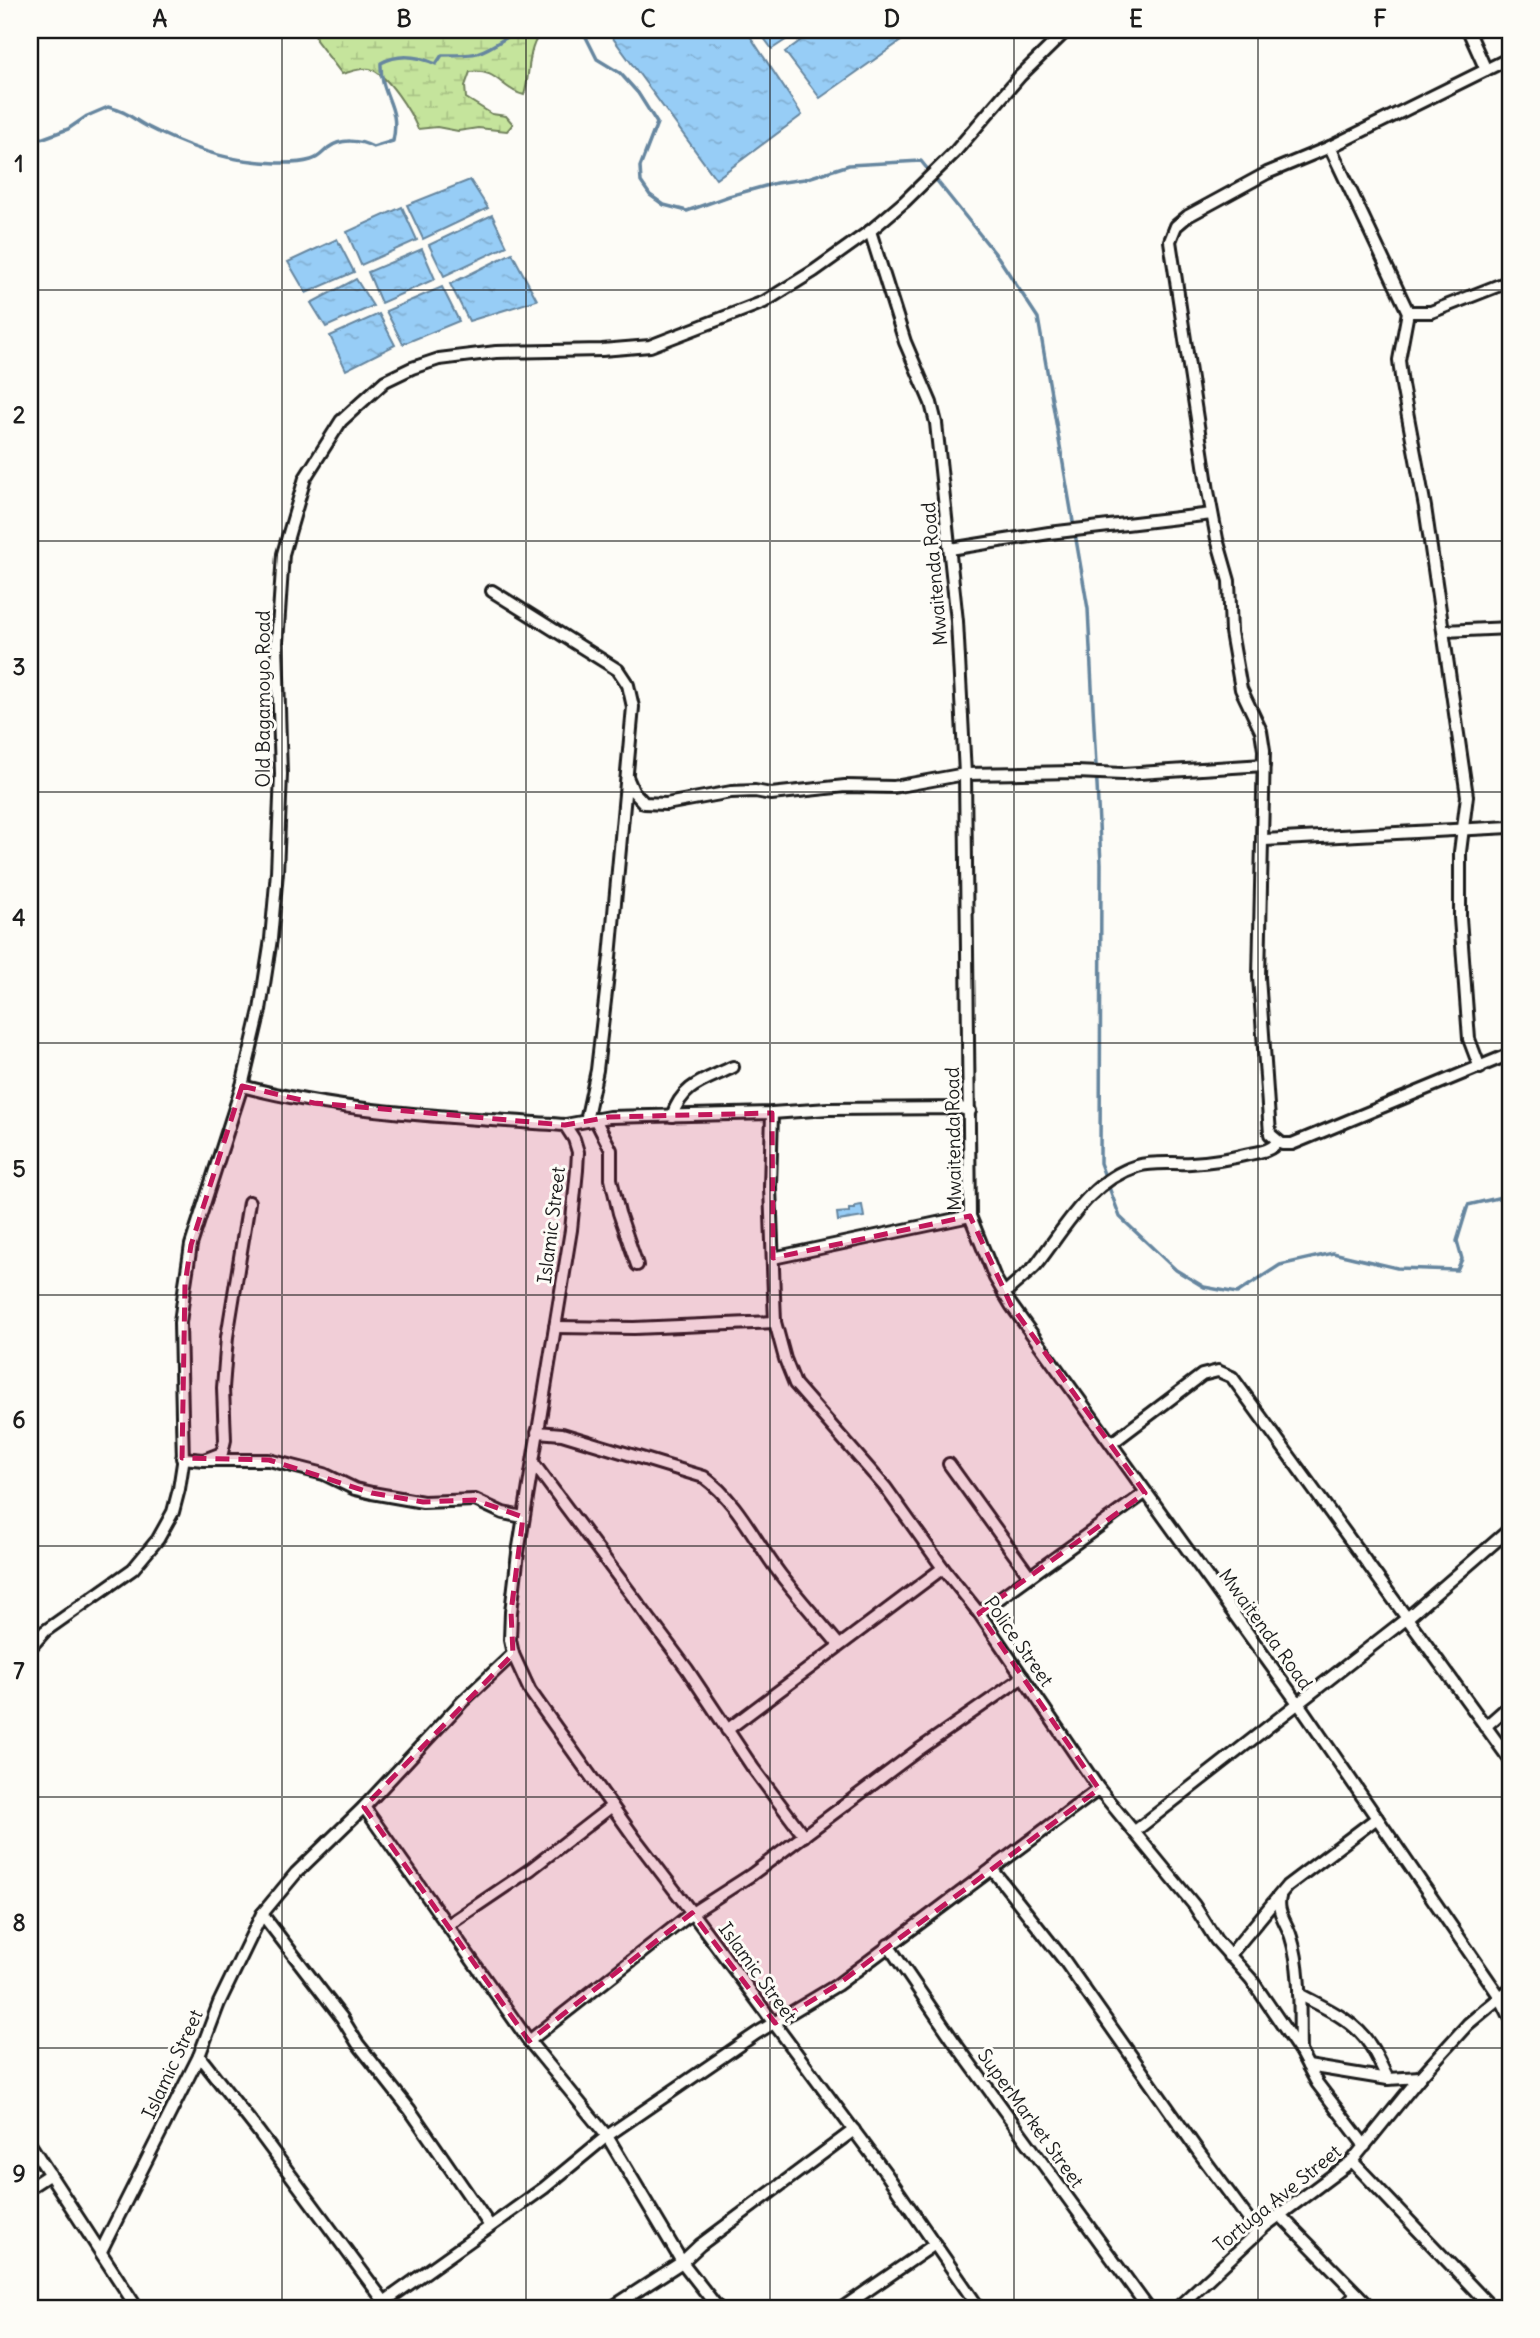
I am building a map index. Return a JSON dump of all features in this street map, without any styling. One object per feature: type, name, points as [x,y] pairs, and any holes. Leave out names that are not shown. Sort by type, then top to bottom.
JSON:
[{"type":"street","name":"Old Bagamoyo Road","points":[[30,1648],[45,1631],[133,1569],[158,1539],[173,1512],[180,1489],[180,1324],[191,1245],[242,1086],[260,1010],[271,939],[281,774],[277,643],[283,554],[305,478],[341,421],[385,381],[439,359],[496,352],[602,350],[650,346],[764,302],[870,231],[904,202],[954,153],[1020,76],[1067,30]]},
{"type":"street","points":[[1468,30],[1486,70]]},
{"type":"street","points":[[1510,58],[1330,147],[1268,173],[1181,220],[1172,233],[1171,249],[1212,514],[1229,581],[1231,632],[1241,689],[1261,731],[1264,765],[1264,840],[1259,897],[1261,1021],[1270,1134],[1277,1142],[1292,1144],[1510,1054]]},
{"type":"street","points":[[1330,147],[1408,312],[1399,360],[1444,631],[1467,796],[1460,852],[1460,918],[1469,1039],[1480,1068]]},
{"type":"street","name":"Mwaitenda Road","points":[[870,231],[902,332],[931,403],[936,424],[950,549],[957,621],[965,774],[970,1216],[1004,1294],[1298,1703],[1500,1997],[1510,2017]]},
{"type":"street","points":[[1408,312],[1432,312],[1510,281]]},
{"type":"street","points":[[950,549],[1049,533],[1212,514]]},
{"type":"street","points":[[492,591],[618,670],[628,685],[633,707],[591,1120],[611,1150],[611,1179],[637,1265]]},
{"type":"street","points":[[1444,631],[1510,628]]},
{"type":"street","points":[[627,777],[643,803],[666,804],[731,792],[755,791],[771,794],[845,786],[894,787],[965,774],[1124,774],[1264,765]]},
{"type":"street","points":[[1264,840],[1510,827]]},
{"type":"street","points":[[672,1116],[684,1091],[733,1067]]},
{"type":"street","points":[[242,1086],[314,1102],[399,1112],[565,1125],[609,1117],[863,1108],[961,1108],[970,1111]]},
{"type":"street","name":"Police Street","points":[[772,1113],[770,1187],[775,1322],[795,1384],[885,1487],[979,1613],[1099,1788],[1194,1905],[1229,1956],[1251,1979],[1300,2051],[1317,2083],[1365,2146]]},
{"type":"street","name":"Islamic Street","points":[[565,1125],[578,1152],[577,1170],[534,1464],[523,1517],[511,1612],[510,1640],[513,1654],[530,1691],[612,1806],[854,2130],[979,2308]]},
{"type":"street","points":[[1004,1294],[1035,1266],[1055,1236],[1102,1184],[1122,1172],[1153,1163],[1226,1159],[1265,1150],[1277,1142]]},
{"type":"street","points":[[204,1460],[222,1452],[225,1440],[223,1388],[227,1337],[249,1202]]},
{"type":"street","points":[[774,1258],[970,1216]]},
{"type":"street","points":[[555,1327],[634,1328],[775,1322]]},
{"type":"street","points":[[1112,1443],[1202,1375],[1218,1371],[1232,1377],[1510,1760]]},
{"type":"street","points":[[537,1432],[562,1434],[704,1477],[720,1489],[733,1504],[780,1575],[839,1645]]},
{"type":"street","points":[[182,1458],[269,1460],[324,1474],[355,1489],[372,1493],[423,1502],[475,1500],[503,1513],[523,1517]]},
{"type":"street","points":[[534,1464],[687,1669],[727,1730],[804,1836]]},
{"type":"street","points":[[949,1464],[1029,1575]]},
{"type":"street","points":[[979,1613],[1145,1493]]},
{"type":"street","points":[[1135,1830],[1406,1619],[1510,1529]]},
{"type":"street","points":[[727,1730],[943,1568]]},
{"type":"street","name":"Islamic Street","points":[[101,2251],[198,2056],[219,2003],[262,1914],[296,1873],[364,1807],[461,1702],[513,1654]]},
{"type":"street","points":[[529,2041],[692,1913],[751,1875],[917,1751],[1023,1677]]},
{"type":"street","points":[[1485,1727],[1510,1705]]},
{"type":"street","points":[[198,2056],[386,2305],[490,2225],[544,2188],[607,2136],[757,2032],[837,1985],[1099,1788]]},
{"type":"street","points":[[448,1925],[531,1870],[612,1806]]},
{"type":"street","points":[[364,1807],[529,2041],[607,2136],[682,2262],[718,2308]]},
{"type":"street","points":[[1229,1956],[1287,1886],[1377,1818]]},
{"type":"street","points":[[992,1869],[1064,1960],[1258,2232]]},
{"type":"street","points":[[1280,1897],[1279,1909],[1292,1938],[1299,1994],[1300,2051]]},
{"type":"street","points":[[262,1914],[410,2110],[490,2225]]},
{"type":"street","name":"SuperMarket Street","points":[[888,1945],[955,2043],[1148,2308]]},
{"type":"street","name":"Tortuga Ave Street","points":[[1177,2308],[1258,2232],[1352,2161],[1420,2077],[1468,2024],[1510,1989]]},
{"type":"street","points":[[1299,1994],[1358,2030],[1369,2043],[1388,2079]]},
{"type":"street","points":[[1308,2066],[1388,2079],[1420,2077]]},
{"type":"street","points":[[611,2308],[682,2262],[700,2245],[854,2130]]},
{"type":"street","points":[[30,2144],[136,2308]]},
{"type":"street","points":[[1352,2161],[1492,2308]]},
{"type":"street","points":[[30,2187],[50,2174]]},
{"type":"street","points":[[1280,2215],[1371,2308]]},
{"type":"street","points":[[842,2308],[935,2244]]},
{"type":"street","points":[[1343,2308],[1357,2294]]},
{"type":"highlighted area","points":[[242,1086],[314,1103],[565,1125],[609,1117],[772,1113],[773,1258],[970,1216],[1011,1305],[1145,1493],[979,1613],[1099,1789],[837,1985],[775,2023],[692,1913],[529,2041],[364,1807],[513,1654],[511,1612],[523,1517],[475,1500],[423,1502],[372,1493],[269,1460],[182,1458],[185,1284],[191,1245]]},
{"type":"green space","points":[[315,30],[545,30],[532,51],[524,95],[487,73],[470,72],[465,86],[466,98],[492,114],[506,116],[513,124],[507,131],[478,128],[458,131],[437,127],[418,129],[404,104],[384,78],[370,69],[342,74],[316,40]]},
{"type":"water","points":[[607,30],[746,30],[802,115],[716,179]]},
{"type":"water","points":[[758,30],[801,30],[772,49]]},
{"type":"water","points":[[815,30],[903,30],[908,36],[820,98],[785,52]]},
{"type":"water","points":[[470,180],[488,208],[423,239],[407,205]]},
{"type":"water","points":[[402,207],[417,240],[361,265],[347,232]]},
{"type":"water","points":[[492,215],[507,246],[444,276],[429,245]]},
{"type":"water","points":[[337,239],[354,272],[306,293],[288,262]]},
{"type":"water","points":[[422,249],[435,279],[381,303],[368,272]]},
{"type":"water","points":[[512,253],[537,300],[469,321],[450,284]]},
{"type":"water","points":[[356,279],[373,306],[326,327],[311,303]]},
{"type":"water","points":[[442,287],[459,321],[403,344],[386,311]]},
{"type":"water","points":[[379,314],[395,345],[346,370],[330,336]]},
{"type":"water","points":[[862,1205],[864,1217],[838,1221],[837,1213],[849,1212],[849,1209]]},
{"type":"waterway","points":[[30,143],[68,129],[87,116],[108,107],[184,143],[238,159],[297,163],[314,159],[333,145],[345,141],[373,147],[393,141],[395,129],[381,63],[408,57],[436,64],[442,55],[477,53],[519,30]]},
{"type":"waterway","points":[[571,30],[584,33],[597,59],[620,73],[638,93],[657,123],[640,167],[641,182],[650,195],[664,205],[687,211],[729,196],[776,183],[805,179],[849,165],[921,161],[998,257],[1038,318],[1088,609],[1101,863],[1100,1163],[1120,1217],[1176,1270],[1204,1287],[1237,1293],[1280,1265],[1333,1253],[1397,1268],[1457,1270],[1462,1259],[1457,1241],[1468,1205],[1510,1195]]}]
